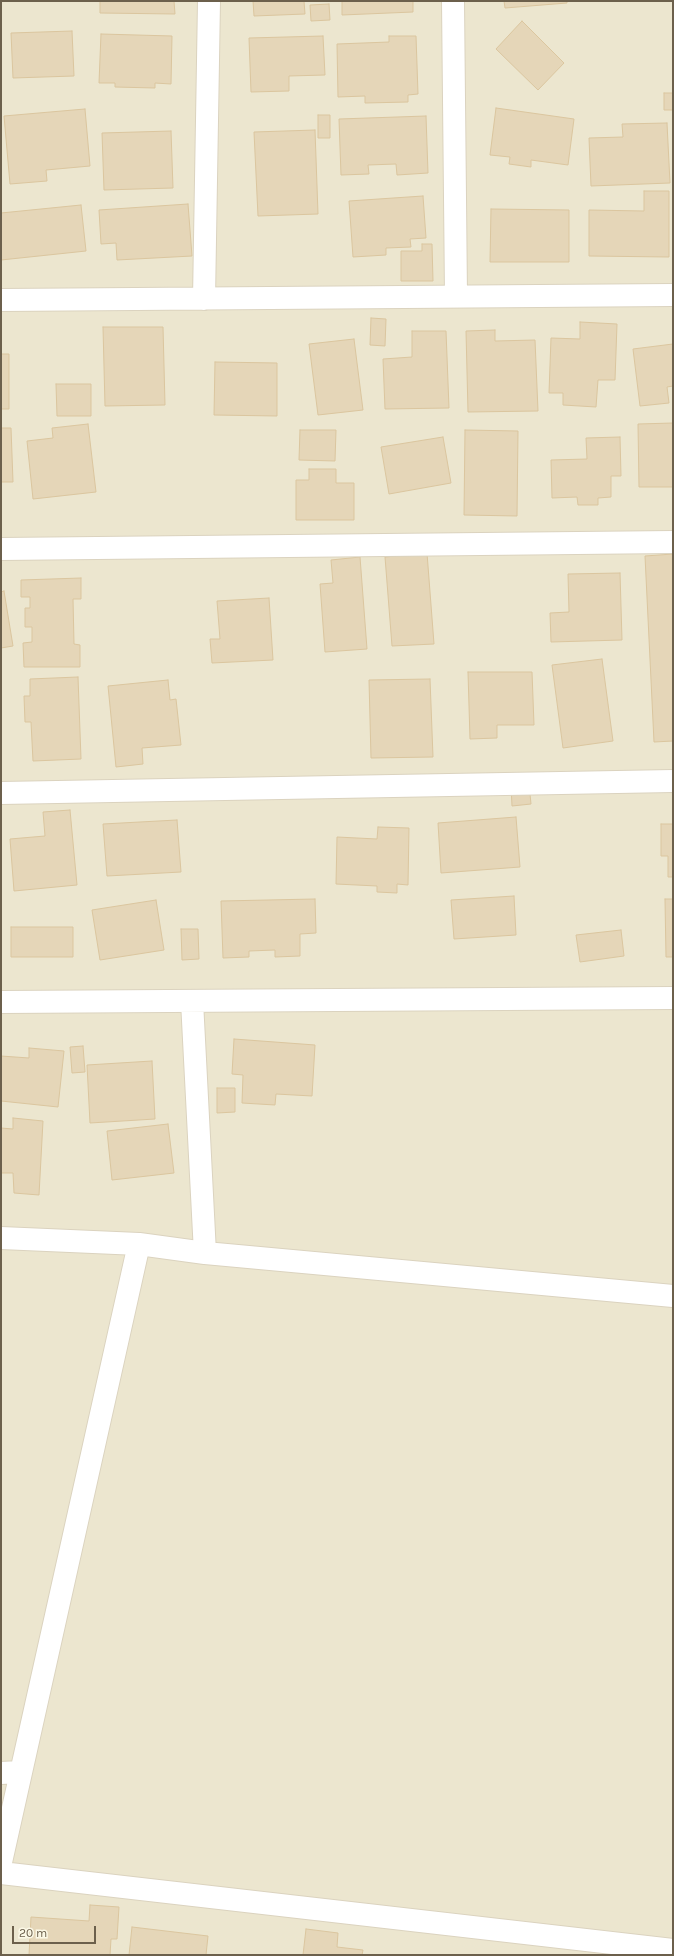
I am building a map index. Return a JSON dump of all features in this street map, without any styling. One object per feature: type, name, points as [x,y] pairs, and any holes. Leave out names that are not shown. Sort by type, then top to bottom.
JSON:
[{"type":"street","points":[[204,299],[209,1]]},
{"type":"street","points":[[453,1],[456,296]]},
{"type":"street","points":[[1,300],[673,295]]},
{"type":"street","points":[[1,549],[673,542]]},
{"type":"street","points":[[1,793],[673,781]]},
{"type":"street","points":[[1,1002],[673,998]]},
{"type":"street","points":[[192,1001],[205,1253]]},
{"type":"street","points":[[1,1238],[139,1244],[205,1253],[673,1296]]},
{"type":"street","points":[[1,1862],[11,1773],[81,1509],[139,1244]]},
{"type":"street","points":[[1,1873],[673,1950]]},
{"type":"shaded area","points":[[1,1],[673,1],[673,1955],[1,1955]]},
{"type":"building","points":[[100,1],[174,1],[175,14],[100,13]]},
{"type":"building","points":[[253,1],[304,1],[305,14],[254,16]]},
{"type":"building","points":[[342,1],[413,1],[413,12],[342,15]]},
{"type":"building","points":[[504,1],[567,1],[567,3],[505,8]]},
{"type":"building","points":[[329,4],[330,20],[311,21],[310,5]]},
{"type":"building","points":[[522,21],[564,63],[538,90],[496,49]]},
{"type":"building","points":[[72,31],[74,76],[13,78],[11,33]]},
{"type":"building","points":[[101,34],[172,36],[171,84],[155,83],[155,88],[115,87],[115,83],[99,83]]},
{"type":"building","points":[[323,36],[325,75],[289,76],[289,91],[251,92],[249,38]]},
{"type":"building","points":[[389,36],[416,36],[418,94],[408,95],[408,102],[365,103],[365,96],[338,97],[337,44],[389,42]]},
{"type":"building","points":[[664,93],[673,93],[673,110],[664,110]]},
{"type":"building","points":[[496,108],[574,119],[568,165],[531,160],[531,167],[509,164],[510,157],[490,155]]},
{"type":"building","points":[[85,109],[90,166],[46,170],[47,181],[10,184],[4,116]]},
{"type":"building","points":[[318,115],[330,115],[330,138],[318,138]]},
{"type":"building","points":[[426,116],[428,173],[397,175],[396,164],[368,165],[369,174],[341,175],[339,119]]},
{"type":"building","points":[[667,123],[670,183],[591,186],[589,138],[623,137],[622,124]]},
{"type":"building","points":[[315,130],[318,214],[258,216],[254,132]]},
{"type":"building","points":[[171,131],[173,188],[104,190],[102,133]]},
{"type":"building","points":[[644,191],[669,191],[669,257],[589,256],[589,210],[644,211]]},
{"type":"building","points":[[423,196],[426,238],[410,239],[411,247],[386,248],[386,255],[353,257],[349,201]]},
{"type":"building","points":[[188,204],[192,256],[117,260],[116,243],[101,244],[99,210]]},
{"type":"building","points":[[81,205],[86,251],[1,260],[1,213]]},
{"type":"building","points":[[491,209],[569,210],[569,262],[490,262]]},
{"type":"building","points":[[422,244],[432,244],[433,281],[401,281],[401,251],[422,251]]},
{"type":"building","points":[[371,318],[386,319],[385,346],[370,345]]},
{"type":"building","points":[[580,322],[617,324],[615,380],[598,380],[596,407],[563,405],[563,393],[549,393],[551,338],[580,339]]},
{"type":"building","points":[[103,327],[163,327],[165,405],[105,406]]},
{"type":"building","points":[[495,330],[495,341],[535,340],[538,411],[468,412],[466,331]]},
{"type":"building","points":[[412,331],[446,331],[449,408],[385,409],[383,359],[412,357]]},
{"type":"building","points":[[354,339],[363,410],[318,415],[309,344]]},
{"type":"building","points":[[673,344],[673,386],[667,387],[669,403],[640,406],[633,349]]},
{"type":"building","points":[[1,354],[9,354],[9,409],[1,409]]},
{"type":"building","points":[[215,362],[277,363],[277,416],[214,415]]},
{"type":"building","points":[[56,384],[91,384],[91,416],[57,416]]},
{"type":"building","points":[[673,423],[673,487],[639,487],[638,424]]},
{"type":"building","points":[[88,424],[96,492],[33,499],[27,441],[53,438],[52,428]]},
{"type":"building","points":[[1,428],[11,428],[13,482],[1,482]]},
{"type":"building","points":[[300,430],[336,430],[335,461],[299,460]]},
{"type":"building","points":[[465,430],[518,431],[517,516],[464,515]]},
{"type":"building","points":[[443,437],[451,483],[389,494],[381,447]]},
{"type":"building","points":[[620,437],[621,476],[611,476],[611,497],[598,498],[598,505],[578,505],[577,497],[552,498],[551,460],[587,459],[586,438]]},
{"type":"building","points":[[309,469],[336,469],[336,483],[354,483],[354,520],[296,520],[296,480],[309,480]]},
{"type":"building","points":[[427,553],[434,644],[392,646],[385,557]]},
{"type":"building","points":[[673,554],[673,741],[654,742],[645,556]]},
{"type":"building","points":[[360,557],[367,649],[325,652],[320,584],[333,583],[331,560]]},
{"type":"building","points":[[620,573],[622,640],[551,642],[550,613],[569,612],[568,574]]},
{"type":"building","points":[[81,578],[81,599],[73,599],[74,644],[80,645],[80,667],[24,667],[23,643],[32,642],[32,627],[25,627],[25,608],[30,608],[30,597],[21,597],[21,580]]},
{"type":"building","points":[[4,591],[13,646],[1,648],[1,592]]},
{"type":"building","points":[[269,598],[273,660],[212,663],[210,639],[220,639],[217,601]]},
{"type":"building","points":[[602,659],[613,741],[563,748],[552,665]]},
{"type":"building","points":[[468,672],[532,672],[534,725],[497,725],[497,738],[470,739]]},
{"type":"building","points":[[78,677],[81,759],[33,761],[31,722],[25,722],[24,696],[30,696],[30,679]]},
{"type":"building","points":[[430,679],[433,757],[371,758],[369,680]]},
{"type":"building","points":[[168,680],[170,700],[176,699],[181,745],[142,748],[143,764],[116,767],[108,686]]},
{"type":"building","points":[[529,784],[531,804],[512,806],[511,786]]},
{"type":"building","points":[[70,810],[77,885],[14,891],[10,839],[45,836],[43,812]]},
{"type":"building","points":[[516,817],[520,867],[441,873],[438,823]]},
{"type":"building","points":[[177,820],[181,872],[107,876],[103,824]]},
{"type":"building","points":[[661,824],[673,824],[673,877],[668,877],[668,856],[661,856]]},
{"type":"building","points":[[378,827],[409,828],[408,885],[397,884],[397,893],[377,892],[377,886],[336,884],[337,837],[377,839]]},
{"type":"building","points":[[514,896],[516,935],[454,939],[451,900]]},
{"type":"building","points":[[315,899],[316,933],[300,934],[300,956],[275,957],[275,950],[249,951],[249,957],[223,958],[221,901]]},
{"type":"building","points":[[665,899],[673,899],[673,957],[666,957]]},
{"type":"building","points":[[156,900],[164,950],[100,960],[92,910]]},
{"type":"building","points":[[11,927],[73,927],[73,957],[11,957]]},
{"type":"building","points":[[181,929],[198,929],[199,959],[182,960]]},
{"type":"building","points":[[621,930],[624,956],[580,962],[576,935]]},
{"type":"building","points":[[234,1039],[315,1045],[312,1096],[276,1094],[275,1105],[242,1103],[243,1075],[232,1074]]},
{"type":"building","points":[[83,1046],[85,1072],[72,1073],[70,1047]]},
{"type":"building","points":[[29,1048],[64,1051],[58,1107],[1,1101],[1,1056],[29,1058]]},
{"type":"building","points":[[152,1061],[155,1119],[90,1123],[87,1065]]},
{"type":"building","points":[[217,1088],[235,1088],[235,1112],[217,1113]]},
{"type":"building","points":[[13,1118],[43,1121],[39,1195],[14,1193],[13,1173],[1,1173],[1,1128],[13,1129]]},
{"type":"building","points":[[168,1124],[174,1173],[112,1180],[107,1131]]},
{"type":"building","points":[[90,1905],[119,1907],[117,1939],[111,1939],[110,1955],[29,1955],[31,1917],[89,1921]]},
{"type":"building","points":[[132,1927],[208,1936],[206,1955],[129,1955]]},
{"type":"building","points":[[306,1929],[338,1933],[337,1947],[363,1950],[362,1955],[303,1955]]}]
